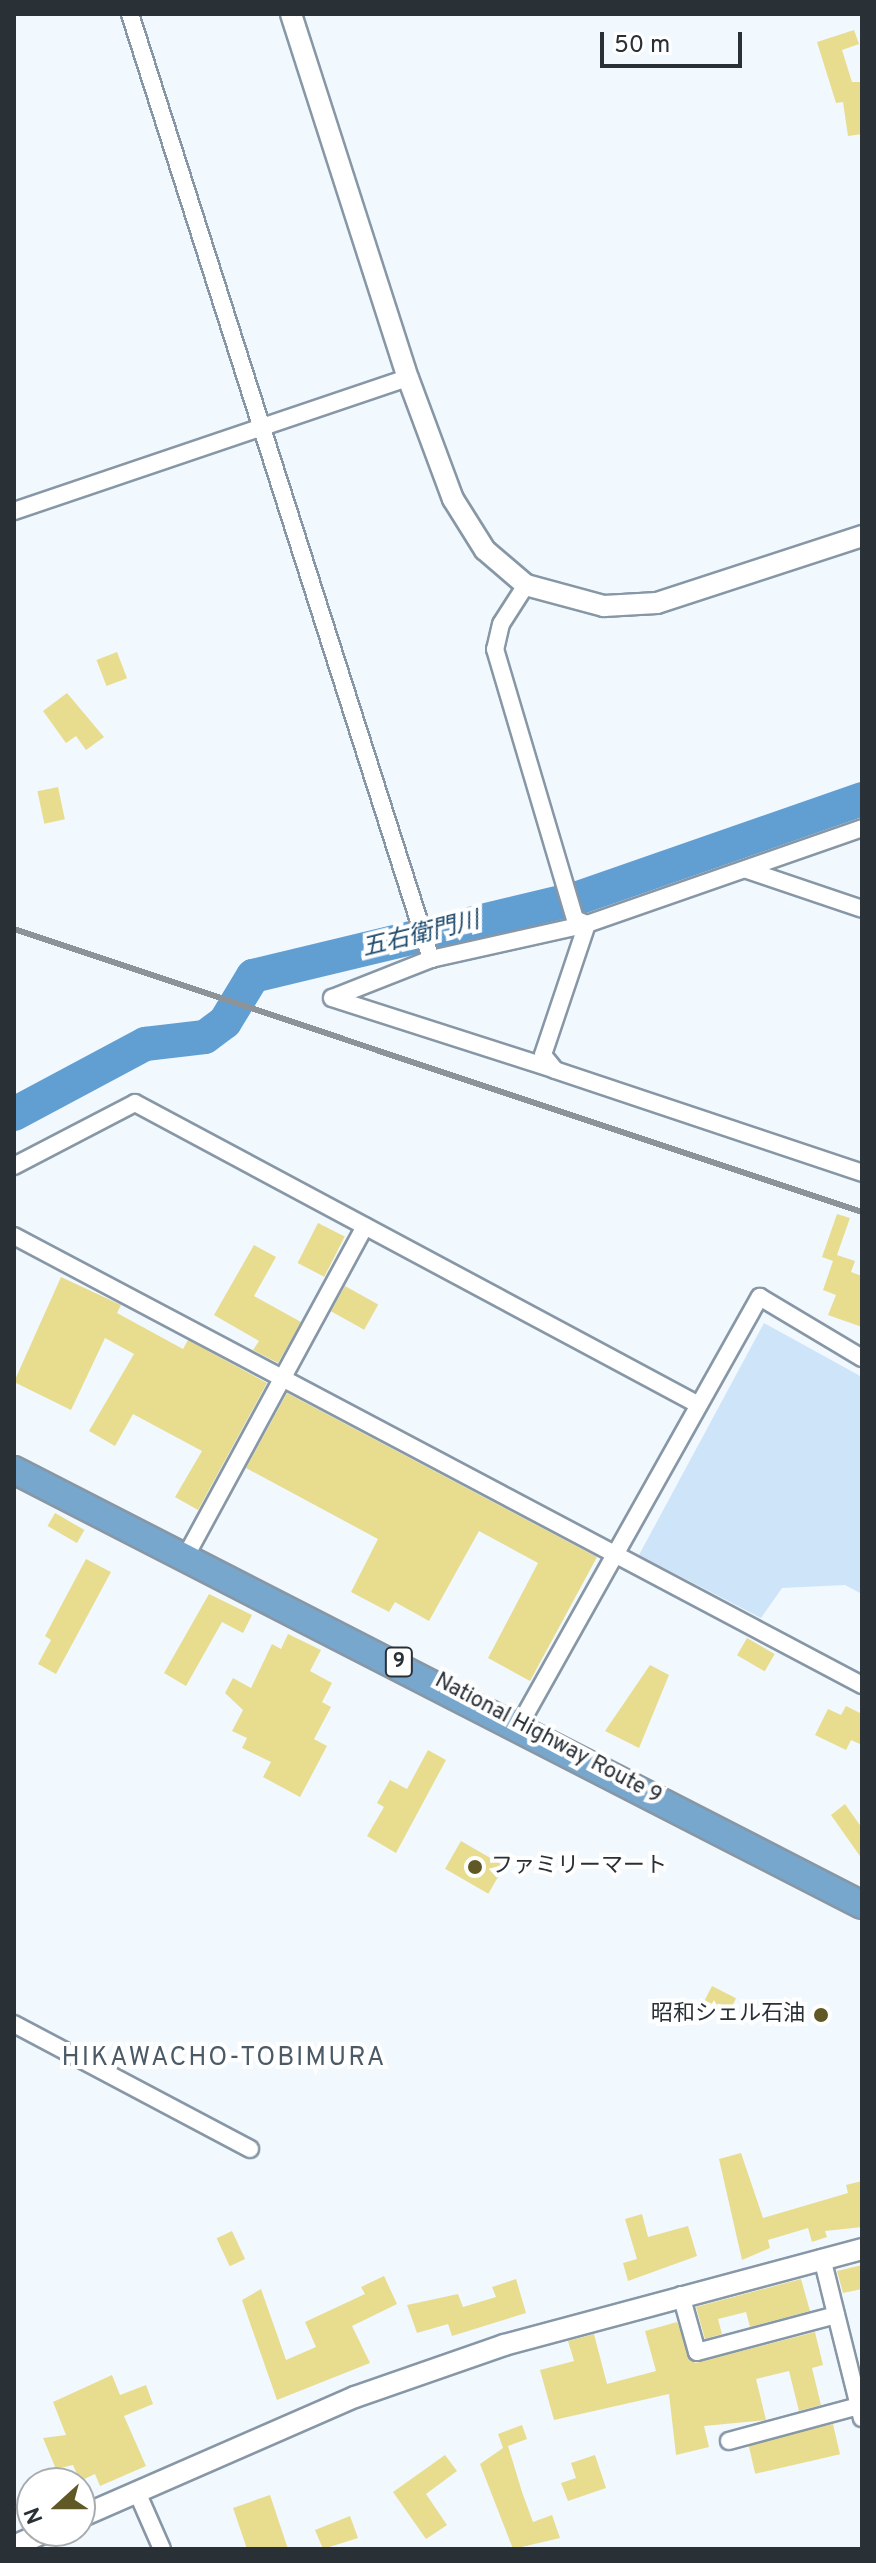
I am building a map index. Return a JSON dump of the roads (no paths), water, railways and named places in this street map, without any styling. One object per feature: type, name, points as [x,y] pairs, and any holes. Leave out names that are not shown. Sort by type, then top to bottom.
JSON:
[{"type":"highway","name":"National Highway Route 9","points":[[14,1470],[187,1554],[520,1724],[862,1905]]},
{"type":"highway","name":"National Highway Route 9","points":[[780,1861],[862,1924]]},
{"type":"street","points":[[130,14],[431,959]]},
{"type":"street","points":[[291,14],[408,378],[453,499],[485,550],[526,585],[604,606],[657,603],[862,536]]},
{"type":"street","points":[[14,511],[408,378]]},
{"type":"street","points":[[526,585],[495,649],[575,919],[587,924]]},
{"type":"street","points":[[862,828],[587,924],[431,959],[332,998],[862,1173]]},
{"type":"street","points":[[747,870],[862,909]]},
{"type":"street","points":[[555,1070],[543,1055],[587,924]]},
{"type":"street","points":[[14,1166],[135,1103],[697,1404]]},
{"type":"street","points":[[187,1554],[285,1380],[365,1226]]},
{"type":"street","points":[[14,1236],[862,1685]]},
{"type":"street","points":[[520,1724],[613,1552],[760,1297],[862,1358]]},
{"type":"street","points":[[14,2024],[250,2149]]},
{"type":"street","points":[[96,2510],[355,2397],[681,2295],[862,2249]]},
{"type":"street","points":[[729,2441],[860,2412],[822,2258]]},
{"type":"street","points":[[681,2295],[697,2352],[836,2315]]},
{"type":"street","points":[[137,2492],[162,2549]]},
{"type":"waterway","name":"五右衛門川","points":[[14,1114],[145,1044],[205,1037],[225,1022],[253,976],[578,898],[862,799]]},
{"type":"railway","points":[[14,929],[862,1212]]},
{"type":"place","name":"ファミリーマート","points":[[475,1867]]},
{"type":"place","name":"昭和シェル石油","points":[[821,2015]]},
{"type":"district","name":"HIKAWACHO-TOBIMURA","points":[[224,2059]]}]
